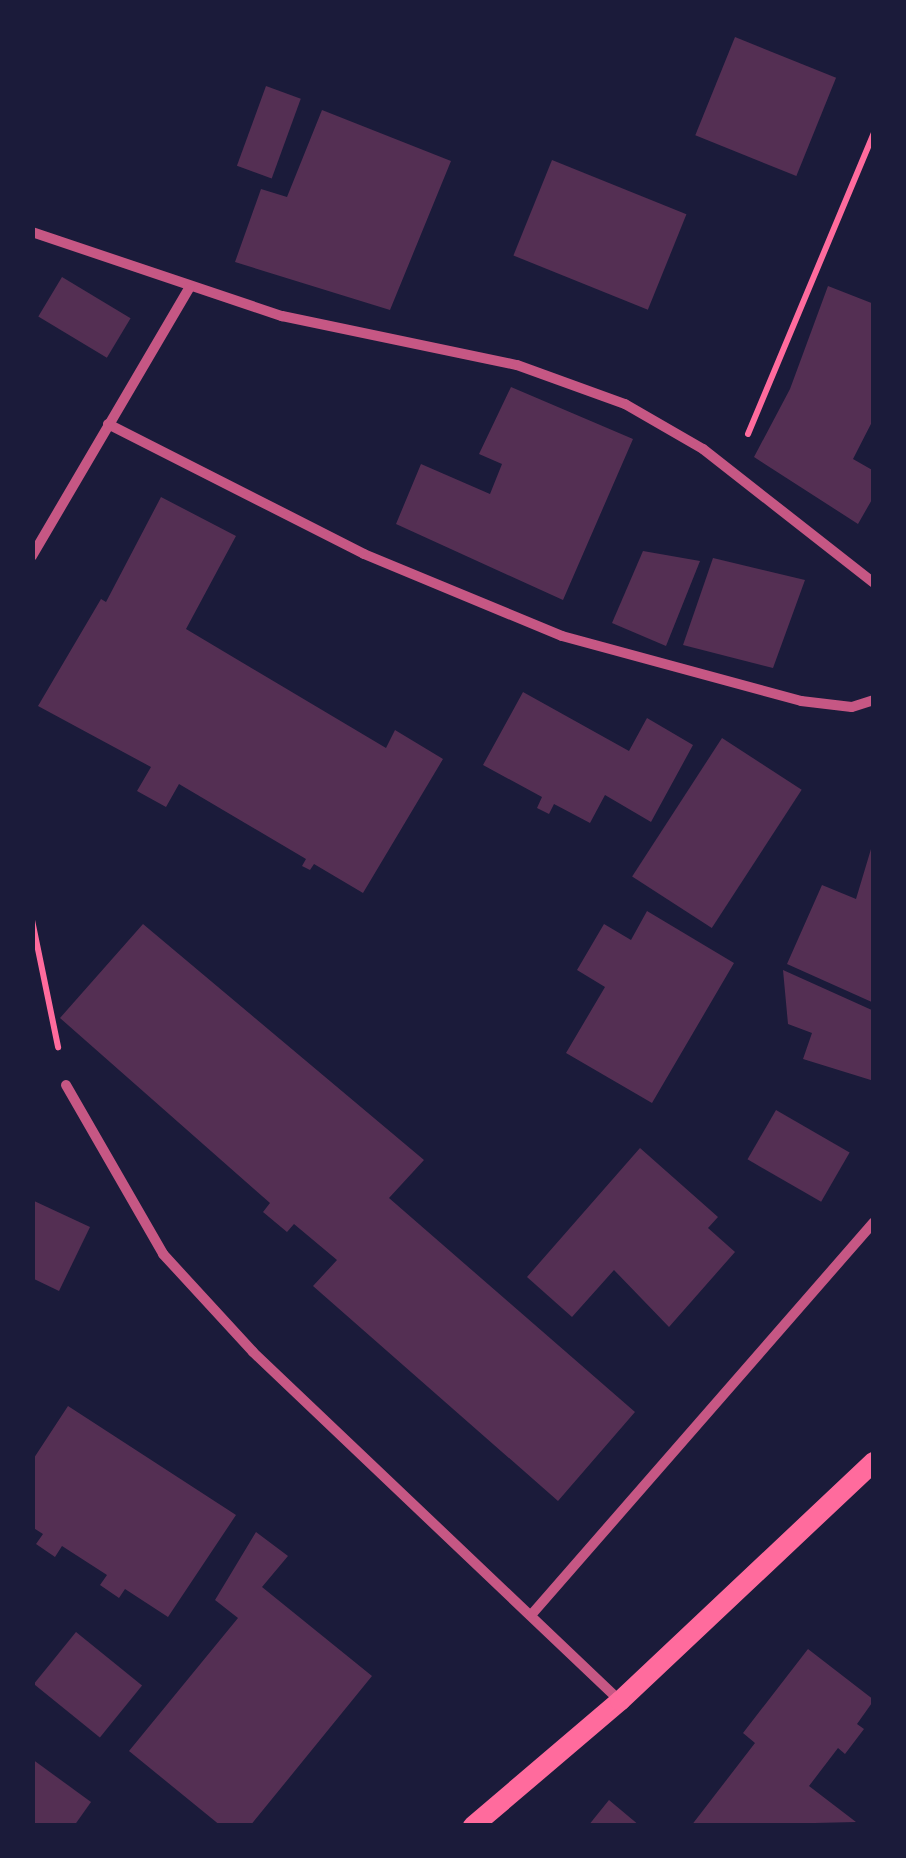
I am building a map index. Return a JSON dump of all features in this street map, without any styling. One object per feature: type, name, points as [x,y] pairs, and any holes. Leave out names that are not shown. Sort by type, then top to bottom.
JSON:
[{"type":"main road","points":[[472,1826],[620,1700],[874,1462]]},
{"type":"street","points":[[32,232],[282,316],[517,365],[577,384],[668,426],[874,584]]},
{"type":"street","points":[[32,556],[190,287]]},
{"type":"street","points":[[108,424],[364,554],[562,636],[802,701],[852,707],[874,700]]},
{"type":"street","points":[[66,1085],[163,1254],[253,1352],[620,1700]]},
{"type":"street","points":[[532,1614],[874,1222]]},
{"type":"path","points":[[732,472],[874,134]]},
{"type":"path","points":[[32,920],[66,1085]]},
{"type":"building","points":[[735,37],[836,78],[796,176],[695,135]]},
{"type":"building","points":[[266,86],[301,99],[272,179],[237,166]]},
{"type":"building","points":[[322,110],[451,161],[390,310],[235,262],[261,189],[287,197]]},
{"type":"building","points":[[552,160],[686,214],[648,310],[513,255]]},
{"type":"building","points":[[62,277],[131,318],[107,358],[38,316]]},
{"type":"building","points":[[828,286],[874,304],[874,418],[853,459],[874,471],[874,496],[858,524],[754,457],[790,389]]},
{"type":"building","points":[[511,387],[633,439],[563,600],[396,524],[421,464],[490,494],[502,464],[479,454]]},
{"type":"building","points":[[161,497],[236,536],[186,629],[386,748],[395,730],[443,759],[363,893],[314,864],[310,870],[302,866],[306,859],[179,784],[166,807],[137,791],[151,767],[38,706],[101,599],[106,602]]},
{"type":"building","points":[[643,551],[700,561],[666,646],[612,623]]},
{"type":"building","points":[[713,558],[805,580],[773,668],[683,645]]},
{"type":"building","points":[[523,692],[629,751],[647,718],[693,745],[651,822],[605,795],[590,823],[554,804],[549,814],[537,808],[542,797],[483,765]]},
{"type":"building","points":[[722,738],[802,790],[712,928],[632,876]]},
{"type":"building","points":[[874,839],[874,1003],[787,964],[822,885],[856,899]]},
{"type":"building","points":[[647,911],[734,963],[652,1103],[566,1053],[605,987],[577,970],[604,924],[631,940]]},
{"type":"building","points":[[143,924],[424,1160],[389,1198],[635,1412],[558,1501],[313,1286],[337,1260],[294,1224],[287,1232],[263,1212],[270,1203],[60,1018]]},
{"type":"building","points":[[783,970],[874,1011],[874,1081],[803,1059],[812,1033],[788,1024]]},
{"type":"building","points":[[776,1110],[850,1152],[821,1202],[748,1159]]},
{"type":"building","points":[[640,1148],[718,1217],[708,1228],[735,1252],[669,1327],[614,1270],[572,1317],[527,1277]]},
{"type":"building","points":[[32,1200],[90,1227],[59,1291],[32,1278]]},
{"type":"building","points":[[68,1406],[236,1515],[168,1617],[125,1589],[119,1598],[100,1585],[107,1575],[62,1546],[55,1557],[36,1544],[43,1534],[32,1527],[32,1461]]},
{"type":"building","points":[[256,1532],[288,1556],[262,1587],[372,1676],[250,1826],[221,1826],[129,1751],[238,1618],[215,1600]]},
{"type":"building","points":[[76,1632],[142,1685],[100,1738],[34,1684]]},
{"type":"building","points":[[808,1649],[874,1700],[857,1724],[864,1729],[845,1754],[838,1748],[809,1786],[856,1822],[691,1826],[755,1743],[743,1733]]},
{"type":"building","points":[[32,1759],[91,1802],[74,1826],[32,1826]]},
{"type":"building","points":[[609,1800],[640,1826],[588,1826]]}]
